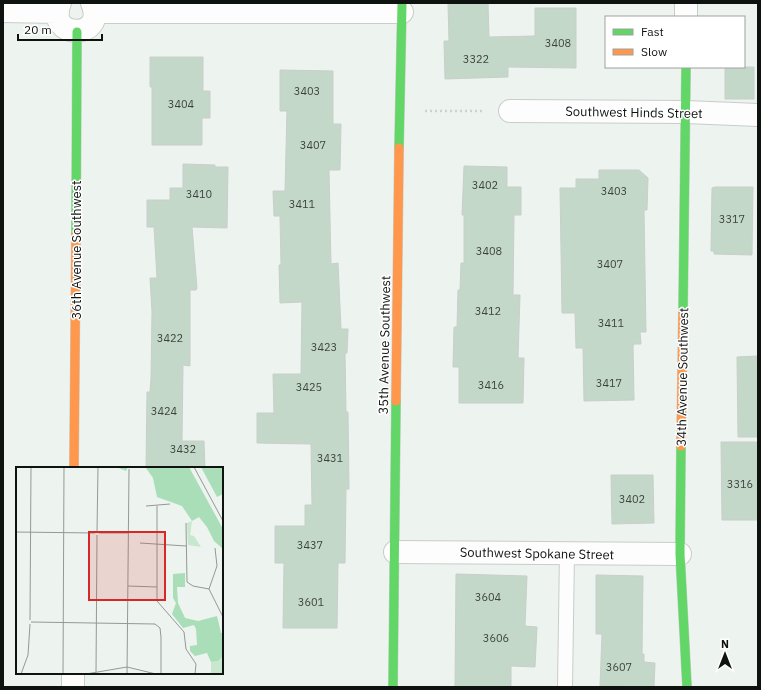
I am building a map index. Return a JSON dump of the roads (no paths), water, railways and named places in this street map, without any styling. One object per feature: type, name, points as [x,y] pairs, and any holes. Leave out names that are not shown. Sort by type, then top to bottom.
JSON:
[{"type":"street","points":[[686,3],[686,16]]},
{"type":"street","points":[[3,11],[59,7],[59,20],[62,26],[77,32],[89,27],[93,22],[94,7],[402,7]]},
{"type":"street","name":"35th Avenue Southwest","points":[[393,687],[399,129],[402,7]]},
{"type":"street","name":"36th Avenue Southwest","points":[[74,467],[77,32]]},
{"type":"street","name":"34th Avenue Southwest","points":[[686,68],[680,554],[687,687]]},
{"type":"street","name":"Southwest Hinds Street","points":[[510,110],[686,112],[758,115]]},
{"type":"street","name":"Southwest Spokane Street","points":[[395,552],[680,554]]},
{"type":"street","points":[[73,674],[73,687]]},
{"type":"lane","points":[[565,687],[566,553]]}]
